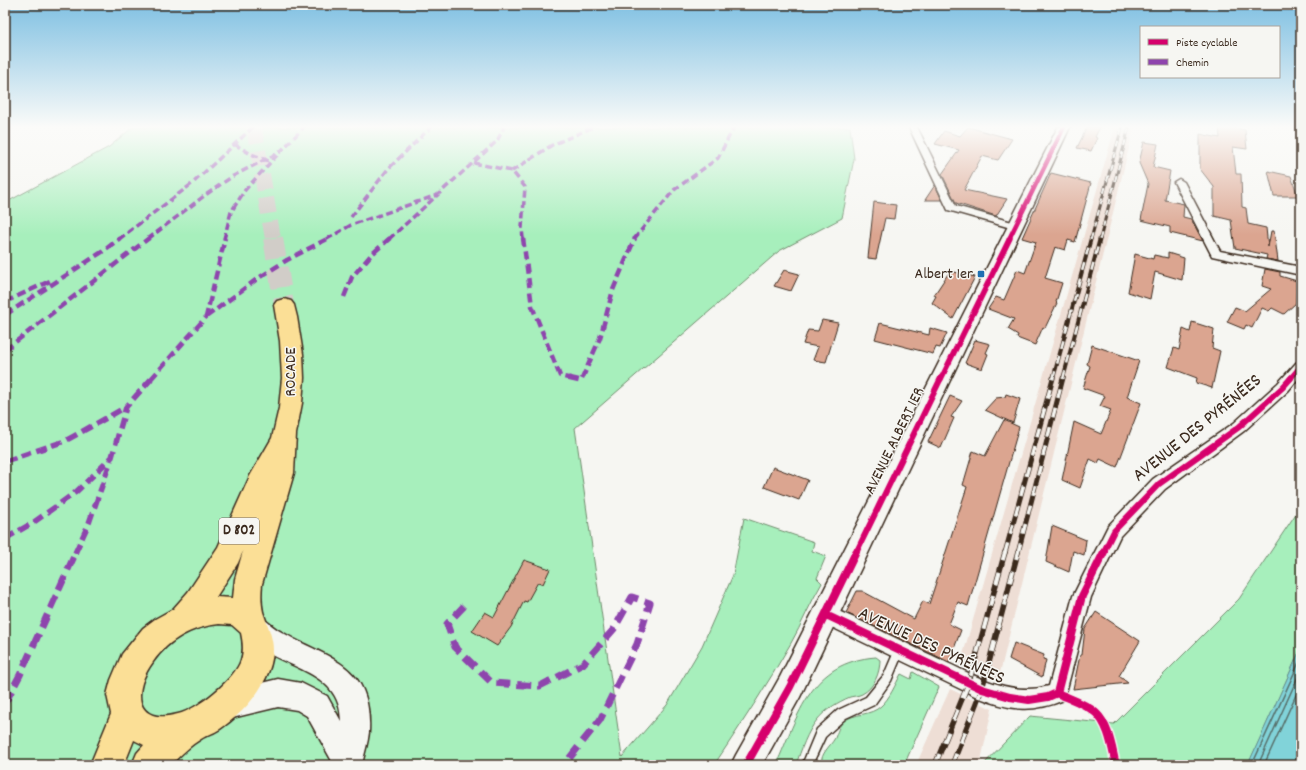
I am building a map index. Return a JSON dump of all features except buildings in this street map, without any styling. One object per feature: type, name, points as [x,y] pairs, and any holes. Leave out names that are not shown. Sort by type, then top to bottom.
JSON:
[{"type":"main road","name":"AVENUE ALBERT 1ER","points":[[746,765],[790,687],[826,615],[860,541],[1046,163]]},
{"type":"main road","name":"ROCADE","points":[[284,305],[290,328],[292,354],[291,403],[284,439]]},
{"type":"main road","name":"D 802","points":[[184,618],[198,601],[228,555],[262,476],[284,439]]},
{"type":"main road","name":"D 802","points":[[252,624],[246,592],[250,572],[280,475],[284,456],[284,439]]},
{"type":"main road","points":[[188,728],[169,732],[151,731],[137,726],[127,715],[123,699],[125,681],[134,662],[147,644],[165,630],[184,618],[205,611],[224,610],[241,614],[275,642],[320,664],[340,678],[350,692],[355,712],[355,733],[347,763]]},
{"type":"main road","points":[[149,765],[164,748],[188,728],[208,718],[226,705],[242,688],[253,670],[258,653],[258,637],[252,624]]},
{"type":"main road","points":[[226,705],[278,693],[301,697],[317,706],[347,763]]},
{"type":"main road","points":[[107,765],[127,715]]},
{"type":"street","points":[[930,163],[952,208],[1015,226]]},
{"type":"street","points":[[1179,182],[1216,254],[1301,271]]},
{"type":"street","name":"AVENUE DES PYRÉNÉES","points":[[826,615],[982,689],[1009,698],[1021,700],[1050,697],[1057,693],[1082,596],[1114,531],[1159,484],[1239,427],[1284,387],[1301,366]]},
{"type":"lane","points":[[808,764],[821,733],[842,714],[870,701],[888,678],[899,649]]},
{"type":"shaded area","points":[[1105,163],[1125,163],[998,681],[960,665]]},
{"type":"shaded area","points":[[950,689],[992,709],[980,765],[916,765]]},
{"type":"green space","points":[[79,163],[853,163],[842,218],[779,251],[575,428],[622,757],[667,705],[702,646],[733,575],[744,518],[814,542],[812,551],[826,556],[817,578],[822,583],[795,636],[763,690],[714,765],[5,765],[5,203]]},
{"type":"green space","points":[[1301,506],[1301,648],[1248,765],[983,765],[1030,716],[1114,724],[1239,599]]},
{"type":"green space","points":[[876,657],[880,660],[879,670],[876,680],[870,688],[858,696],[850,697],[836,704],[820,716],[807,736],[796,765],[776,765],[800,710],[821,680],[836,669],[854,661]]},
{"type":"green space","points":[[913,672],[939,687],[904,765],[821,765],[821,760],[824,753],[835,738],[842,723],[848,718],[877,709],[887,699],[901,674],[911,679]]},
{"type":"water","points":[[1301,648],[1301,765],[1248,765],[1250,760]]},
{"type":"tunnel","points":[[260,163],[273,239]]},
{"type":"tunnel","points":[[273,238],[284,305]]},
{"type":"railway","points":[[1091,239],[1112,163]]},
{"type":"railway","points":[[1100,239],[1120,163]]},
{"type":"railway","points":[[1053,379],[1091,238]]},
{"type":"railway","points":[[1063,379],[1100,238]]},
{"type":"railway","points":[[1005,553],[1053,378]]},
{"type":"railway","points":[[1018,553],[1063,378]]},
{"type":"railway","points":[[935,765],[969,682],[1005,552]]},
{"type":"railway","points":[[952,765],[982,689],[1018,552]]},
{"type":"marked path","points":[[5,315],[102,252],[193,183],[214,163]]},
{"type":"marked path","points":[[5,350],[204,196],[233,176],[259,163]]},
{"type":"marked path","points":[[5,539],[34,522],[76,492],[112,457],[126,407],[206,317],[231,212],[245,190],[270,163]]},
{"type":"marked path","points":[[351,217],[394,163]]},
{"type":"marked path","points":[[474,163],[512,171],[525,187],[522,228],[532,306],[560,376],[581,381],[600,338],[613,290],[635,238],[674,190],[711,163]]},
{"type":"marked path","points":[[344,297],[352,277],[371,255],[474,163]]},
{"type":"marked path","points":[[512,171],[524,163]]},
{"type":"marked path","points":[[206,317],[257,279],[287,260],[323,242],[351,225],[437,195]]},
{"type":"marked path","points":[[5,302],[50,281]]},
{"type":"marked path","points":[[5,461],[65,441],[126,407]]},
{"type":"marked path","points":[[5,703],[20,675],[89,523],[111,460]]},
{"type":"marked path","points":[[464,606],[447,624],[455,647],[492,683],[540,686],[583,664],[614,629],[632,597],[650,603],[637,644],[600,720],[564,765]]},
{"type":"cycle path","points":[[746,765],[790,687],[1046,163]]},
{"type":"cycle path","points":[[826,615],[982,689],[1000,695],[1029,700],[1048,697],[1057,693],[1082,596],[1114,531],[1159,484],[1239,427],[1283,387],[1301,366]]},
{"type":"cycle path","points":[[1057,693],[1097,713],[1108,734],[1116,765]]},
{"type":"place","name":"Albert 1er","points":[[981,274]]}]
